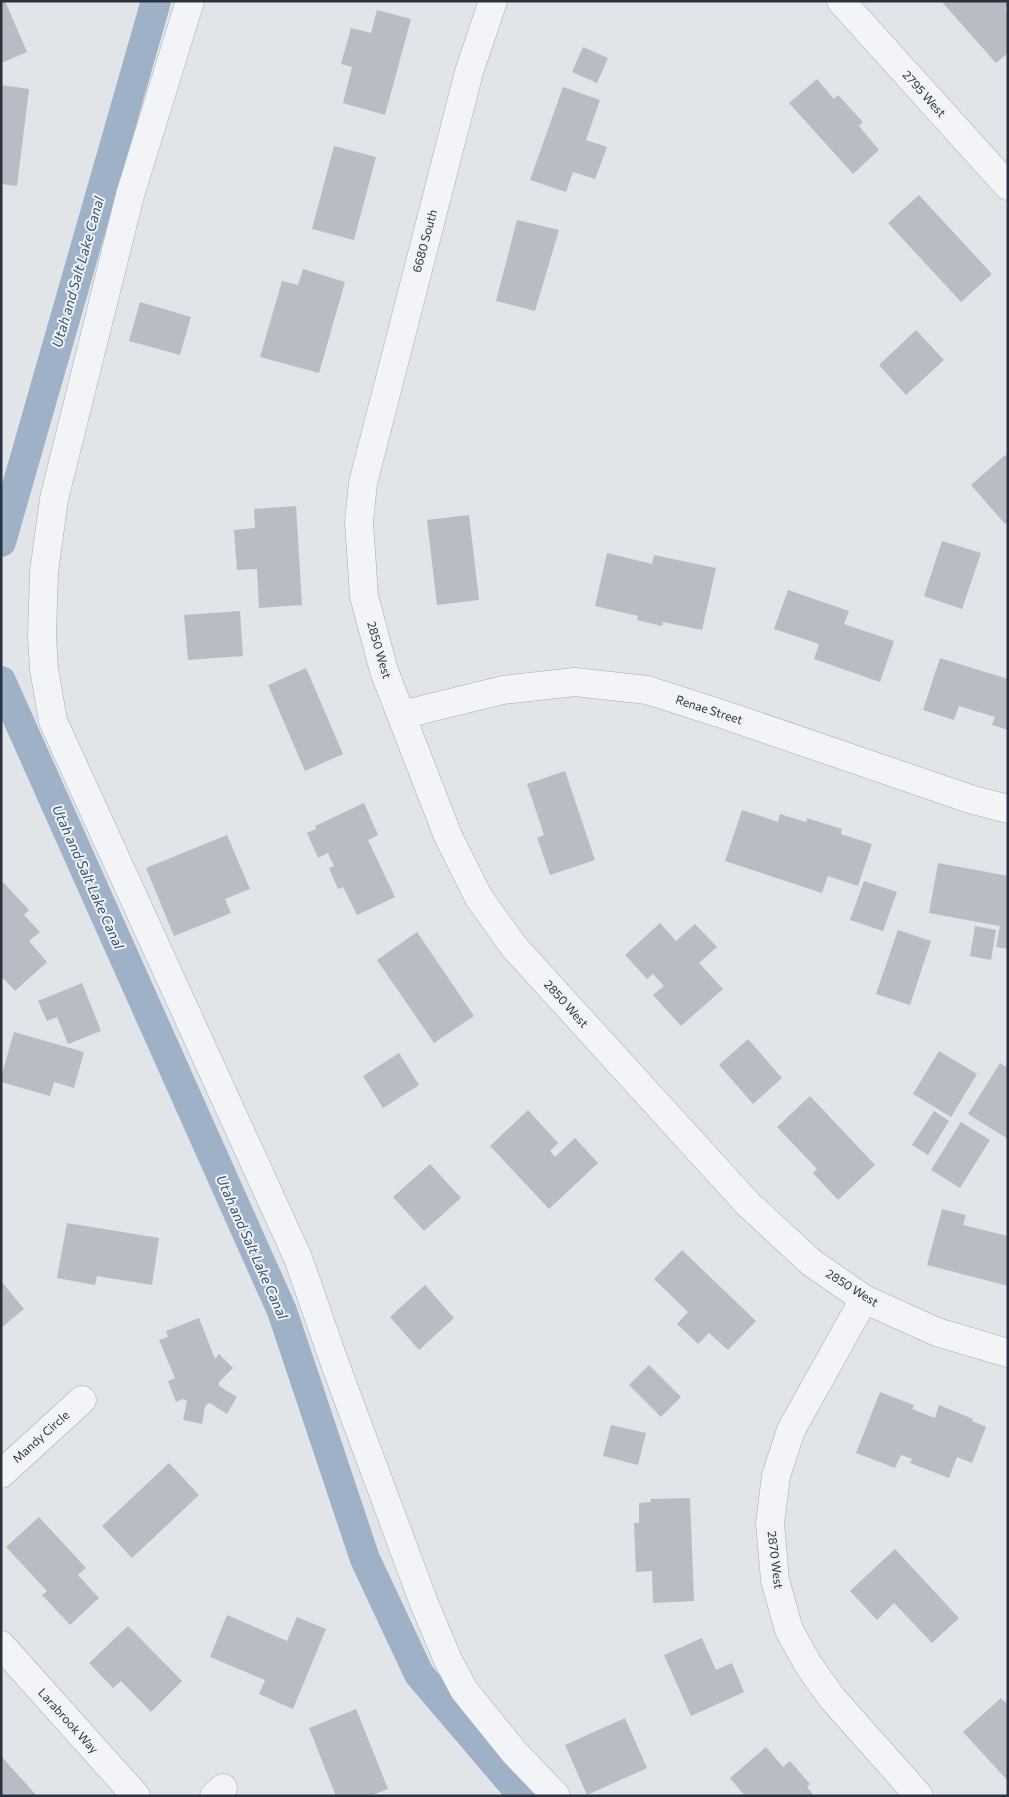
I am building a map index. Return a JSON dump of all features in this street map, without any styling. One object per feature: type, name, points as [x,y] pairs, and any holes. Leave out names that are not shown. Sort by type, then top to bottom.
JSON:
[{"type":"street","points":[[190,1],[130,195],[54,499],[44,572],[42,635],[44,669],[54,720],[298,1258],[335,1364],[424,1603],[448,1660],[464,1690],[514,1752],[556,1796]]},
{"type":"street","name":"6680 South","points":[[363,483],[469,72],[493,1]]},
{"type":"street","name":"2795 West","points":[[841,1],[1008,186]]},
{"type":"street","name":"2850 West","points":[[363,483],[359,522],[364,596],[384,671],[448,836],[479,898],[516,948],[748,1204],[812,1263],[864,1299],[937,1332],[1008,1352]]},
{"type":"street","name":"Renae Street","points":[[401,715],[503,690],[575,682],[647,690],[973,800],[1008,809]]},
{"type":"street","name":"2870 West","points":[[864,1299],[791,1430],[776,1476],[770,1523],[775,1580],[789,1630],[809,1666],[832,1698],[919,1796]]},
{"type":"street","name":"Mandy Circle","points":[[1,1474],[82,1400]]},
{"type":"street","name":"Larabrook Way","points":[[1,1646],[136,1796]]},
{"type":"building","points":[[1,1],[5,1],[27,52],[1,63]]},
{"type":"building","points":[[941,1],[1008,1],[1008,6],[1005,9],[1008,12],[1008,53],[996,63]]},
{"type":"building","points":[[377,10],[411,19],[385,115],[343,103],[352,67],[341,64],[351,28],[371,33]]},
{"type":"building","points":[[583,47],[608,58],[597,83],[572,72]]},
{"type":"building","points":[[817,79],[834,99],[838,95],[863,122],[859,126],[879,150],[853,174],[789,103]]},
{"type":"building","points":[[1,85],[29,89],[17,186],[1,184]]},
{"type":"building","points":[[563,87],[600,100],[586,140],[607,147],[595,179],[573,172],[566,192],[530,180]]},
{"type":"building","points":[[334,146],[376,157],[354,240],[312,229]]},
{"type":"building","points":[[919,195],[992,274],[961,302],[888,223]]},
{"type":"building","points":[[517,220],[559,230],[535,311],[496,301]]},
{"type":"building","points":[[303,269],[345,282],[319,373],[260,357],[282,281],[298,285]]},
{"type":"building","points":[[140,302],[191,317],[180,355],[129,341]]},
{"type":"building","points":[[916,330],[944,360],[906,395],[879,365]]},
{"type":"building","points":[[1005,455],[1008,458],[1008,522],[1005,524],[971,485]]},
{"type":"building","points":[[296,506],[302,605],[259,608],[257,569],[237,570],[234,530],[255,528],[254,509]]},
{"type":"building","points":[[469,515],[479,600],[437,605],[427,520]]},
{"type":"building","points":[[942,541],[981,553],[962,609],[924,596]]},
{"type":"building","points":[[607,553],[652,564],[654,555],[716,568],[702,630],[663,622],[662,626],[637,620],[638,616],[595,606]]},
{"type":"building","points":[[788,590],[849,611],[844,624],[894,641],[880,682],[814,659],[819,644],[774,629]]},
{"type":"building","points":[[240,611],[243,656],[188,660],[184,615]]},
{"type":"building","points":[[940,658],[1008,679],[1008,730],[992,725],[995,717],[959,706],[954,720],[923,710]]},
{"type":"building","points":[[306,668],[343,754],[305,771],[268,685]]},
{"type":"building","points":[[565,771],[595,860],[550,875],[537,838],[544,835],[527,784]]},
{"type":"building","points":[[364,803],[378,835],[368,840],[395,897],[357,915],[343,887],[338,889],[329,868],[334,866],[328,853],[318,858],[307,833],[316,829],[315,826]]},
{"type":"building","points":[[742,810],[778,822],[780,814],[806,822],[807,818],[842,829],[841,834],[872,844],[858,886],[828,876],[822,893],[725,861]]},
{"type":"building","points":[[227,835],[250,889],[225,899],[231,913],[174,936],[146,868]]},
{"type":"building","points":[[938,863],[1008,876],[1008,949],[996,947],[1000,926],[929,913]]},
{"type":"building","points":[[1,880],[29,910],[24,915],[40,932],[29,941],[47,962],[15,991],[1,976]]},
{"type":"building","points":[[864,881],[897,892],[883,931],[850,920]]},
{"type":"building","points":[[660,923],[676,941],[695,924],[717,947],[699,963],[723,989],[681,1026],[653,995],[664,986],[653,974],[647,979],[625,955]]},
{"type":"building","points":[[975,926],[996,930],[991,960],[970,956]]},
{"type":"building","points":[[898,930],[931,941],[910,1005],[876,994]]},
{"type":"building","points":[[417,932],[474,1016],[434,1043],[377,960]]},
{"type":"building","points":[[82,983],[101,1031],[68,1044],[57,1017],[47,1021],[38,1001]]},
{"type":"building","points":[[14,1032],[84,1052],[74,1088],[54,1082],[50,1096],[1,1082]]},
{"type":"building","points":[[748,1039],[782,1078],[753,1104],[719,1065]]},
{"type":"building","points":[[939,1051],[977,1074],[951,1117],[913,1094]]},
{"type":"building","points":[[399,1053],[419,1085],[383,1108],[363,1076]]},
{"type":"building","points":[[1000,1063],[1008,1068],[1008,1139],[968,1114]]},
{"type":"building","points":[[810,1096],[875,1165],[838,1200],[813,1173],[817,1169],[777,1127]]},
{"type":"building","points":[[528,1110],[558,1143],[550,1151],[555,1157],[575,1138],[598,1163],[549,1209],[490,1146]]},
{"type":"building","points":[[934,1111],[949,1121],[928,1155],[912,1145]]},
{"type":"building","points":[[961,1122],[990,1140],[960,1188],[931,1170]]},
{"type":"building","points":[[430,1164],[461,1198],[424,1231],[393,1197]]},
{"type":"building","points":[[942,1209],[966,1215],[963,1225],[1008,1236],[1008,1286],[927,1265]]},
{"type":"building","points":[[67,1223],[159,1238],[152,1285],[97,1276],[95,1285],[57,1278]]},
{"type":"building","points":[[682,1250],[756,1321],[728,1350],[709,1333],[698,1344],[677,1324],[688,1312],[654,1279]]},
{"type":"building","points":[[1,1281],[24,1309],[1,1328]]},
{"type":"building","points":[[425,1285],[454,1318],[419,1350],[390,1317]]},
{"type":"building","points":[[199,1318],[215,1359],[219,1354],[233,1368],[219,1382],[219,1386],[237,1397],[227,1414],[210,1403],[205,1406],[202,1424],[183,1420],[187,1401],[183,1399],[176,1402],[168,1381],[175,1378],[159,1340],[168,1337],[166,1331]]},
{"type":"building","points":[[649,1365],[681,1397],[661,1417],[629,1385]]},
{"type":"building","points":[[880,1392],[914,1405],[912,1409],[935,1418],[939,1405],[973,1419],[972,1421],[986,1427],[972,1463],[957,1457],[949,1478],[910,1463],[912,1459],[901,1455],[895,1468],[856,1453]]},
{"type":"building","points":[[611,1425],[646,1433],[638,1465],[603,1456]]},
{"type":"building","points":[[169,1463],[199,1495],[132,1558],[102,1526]]},
{"type":"building","points":[[690,1498],[694,1601],[653,1603],[652,1571],[636,1572],[634,1523],[639,1523],[639,1503],[651,1502],[650,1499]]},
{"type":"building","points":[[39,1517],[86,1568],[78,1575],[99,1598],[70,1625],[42,1595],[47,1591],[6,1547]]},
{"type":"building","points":[[895,1549],[959,1618],[932,1643],[894,1603],[877,1620],[850,1591]]},
{"type":"building","points":[[227,1615],[287,1641],[297,1617],[326,1629],[293,1709],[259,1694],[265,1680],[210,1657]]},
{"type":"building","points":[[128,1626],[182,1681],[151,1712],[121,1681],[113,1688],[89,1663]]},
{"type":"building","points":[[702,1638],[716,1670],[732,1663],[744,1692],[691,1716],[664,1655]]},
{"type":"building","points":[[1001,1698],[1008,1705],[1008,1781],[963,1732]]},
{"type":"building","points":[[356,1709],[388,1789],[370,1796],[336,1796],[309,1728]]},
{"type":"building","points":[[625,1718],[647,1768],[587,1795],[565,1745]]},
{"type":"building","points":[[766,1747],[783,1767],[790,1761],[810,1784],[807,1787],[814,1796],[745,1796],[730,1778]]},
{"type":"building","points":[[1,1756],[37,1796],[1,1796]]},
{"type":"waterway","name":"Utah and Salt Lake Canal","points":[[1,542],[156,1]]},
{"type":"waterway","name":"Utah and Salt Lake Canal","points":[[1,681],[282,1311],[365,1559],[419,1674],[523,1796]]}]
